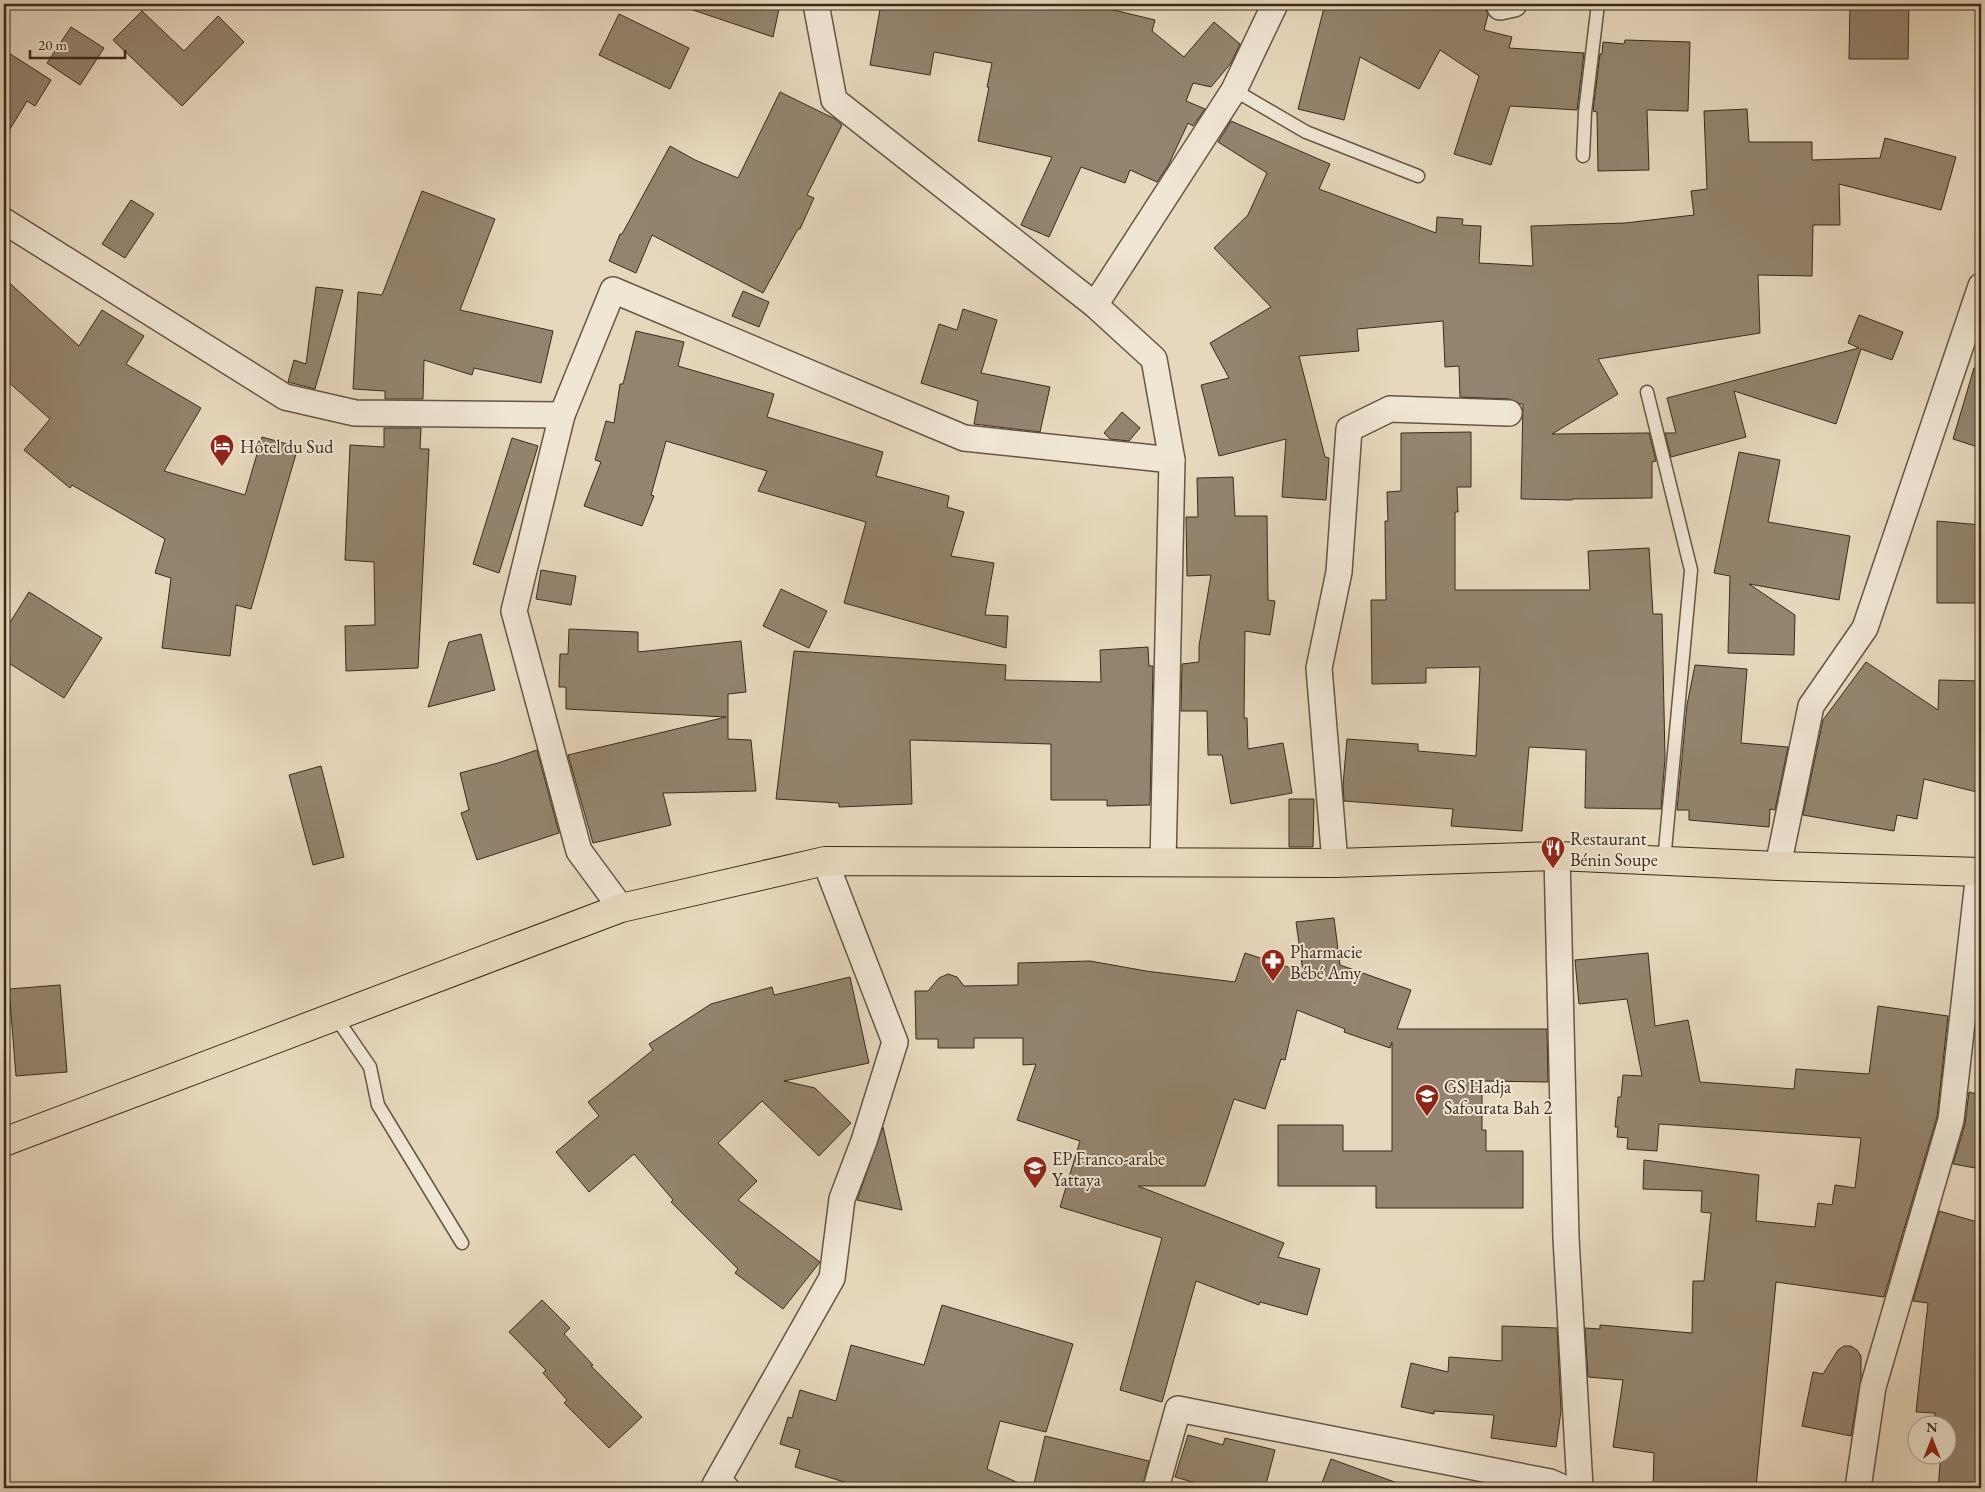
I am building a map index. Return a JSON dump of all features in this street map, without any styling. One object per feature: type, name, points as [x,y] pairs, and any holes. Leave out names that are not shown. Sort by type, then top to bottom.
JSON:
[{"type":"main road","points":[[4,1142],[621,908],[825,861],[1335,863],[1557,856],[1778,866],[1980,872]]},
{"type":"street","points":[[816,4],[834,100],[1095,305],[1154,359],[1172,460],[1164,863]]},
{"type":"street","points":[[1095,305],[1234,90],[1275,4]]},
{"type":"street","points":[[4,221],[285,397],[355,413],[562,415]]},
{"type":"street","points":[[1778,866],[1811,706],[1865,628],[1981,286]]},
{"type":"street","points":[[621,908],[579,851],[514,611],[562,415],[613,290],[964,438],[1172,460]]},
{"type":"street","points":[[1335,863],[1319,668],[1339,572],[1349,429],[1390,408],[1509,413]]},
{"type":"street","points":[[1557,856],[1566,1238],[1580,1488]]},
{"type":"street","points":[[718,1487],[832,1278],[842,1199],[864,1141],[895,1042],[825,861]]},
{"type":"street","points":[[1858,1488],[1873,1387],[1951,1120],[1980,872]]},
{"type":"street","points":[[1156,1488],[1178,1409],[1550,1482],[1564,1488]]},
{"type":"lane","points":[[1583,156],[1585,112],[1598,4]]},
{"type":"lane","points":[[1234,90],[1306,132],[1418,176]]},
{"type":"lane","points":[[1647,392],[1691,570],[1664,860]]},
{"type":"lane","points":[[335,1016],[370,1067],[378,1105],[462,1243]]},
{"type":"building","points":[[687,4],[780,4],[773,37],[687,8]]},
{"type":"building","points":[[881,4],[1089,4],[1155,20],[1152,31],[1184,57],[1214,22],[1240,44],[1231,63],[1211,87],[1193,83],[1186,101],[1205,109],[1193,126],[1188,123],[1168,166],[1157,182],[1130,170],[1125,183],[1081,167],[1049,237],[1021,225],[1052,157],[978,141],[992,63],[934,52],[930,75],[870,65]]},
{"type":"building","points":[[1325,4],[1486,4],[1488,15],[1484,30],[1512,37],[1509,48],[1584,53],[1577,110],[1510,106],[1491,165],[1454,154],[1479,76],[1440,50],[1419,89],[1360,57],[1344,120],[1298,109]]},
{"type":"building","points":[[1850,4],[1909,4],[1908,59],[1849,59]]},
{"type":"building","points":[[142,11],[184,51],[218,16],[244,42],[182,106],[113,40]]},
{"type":"building","points":[[619,14],[689,48],[670,89],[599,55]]},
{"type":"building","points":[[71,27],[104,48],[80,85],[47,63]]},
{"type":"building","points":[[1625,40],[1690,42],[1688,111],[1647,110],[1649,170],[1598,171],[1597,112],[1593,111],[1600,54],[1602,54],[1603,42],[1624,44]]},
{"type":"building","points":[[4,50],[51,80],[35,106],[27,101],[4,139]]},
{"type":"building","points":[[780,92],[835,119],[842,125],[807,195],[814,198],[800,229],[798,229],[763,293],[652,235],[636,273],[609,261],[620,234],[622,234],[670,146],[695,160],[738,178]]},
{"type":"building","points":[[1747,109],[1749,142],[1812,142],[1812,160],[1880,158],[1885,138],[1956,157],[1941,210],[1839,184],[1840,225],[1813,225],[1812,276],[1758,275],[1760,333],[1598,359],[1618,394],[1552,434],[1649,433],[1656,461],[1652,462],[1652,498],[1521,499],[1523,404],[1509,399],[1460,397],[1459,366],[1445,367],[1443,321],[1357,329],[1359,351],[1299,356],[1325,457],[1329,458],[1326,500],[1282,497],[1286,439],[1219,456],[1201,385],[1229,378],[1210,343],[1271,307],[1214,248],[1248,215],[1267,173],[1218,142],[1231,121],[1330,164],[1319,189],[1436,233],[1437,217],[1463,219],[1462,225],[1481,226],[1479,263],[1533,266],[1531,226],[1625,223],[1694,215],[1691,191],[1707,189],[1704,111]]},
{"type":"building","points":[[422,191],[495,219],[460,310],[553,331],[541,383],[474,368],[472,375],[424,360],[423,399],[385,399],[385,391],[353,389],[358,292],[382,295]]},
{"type":"building","points":[[131,200],[154,214],[125,258],[102,244]]},
{"type":"building","points":[[4,278],[79,346],[102,310],[144,336],[126,364],[201,408],[164,471],[245,495],[262,437],[298,447],[251,609],[236,605],[230,656],[162,648],[171,578],[155,573],[165,539],[72,485],[70,488],[24,450],[50,419],[4,378]]},
{"type":"building","points":[[316,287],[343,290],[315,389],[288,382],[294,360],[306,364]]},
{"type":"building","points":[[743,291],[769,302],[759,327],[732,316]]},
{"type":"building","points":[[963,309],[997,320],[981,373],[1050,387],[1040,432],[974,424],[978,401],[921,383],[939,324],[957,330]]},
{"type":"building","points":[[1859,315],[1903,332],[1892,360],[1861,349],[1836,424],[1734,391],[1746,437],[1671,457],[1665,433],[1676,433],[1667,398],[1859,348],[1848,343]]},
{"type":"building","points":[[636,331],[684,342],[678,366],[774,394],[767,417],[883,452],[876,476],[949,496],[947,507],[964,512],[951,556],[994,563],[985,615],[1008,616],[1006,648],[844,603],[866,522],[758,491],[767,471],[666,441],[651,495],[654,496],[642,526],[584,506],[601,462],[595,460],[606,421],[614,423],[620,384],[623,384]]},
{"type":"building","points":[[1974,368],[1981,369],[1981,448],[1953,439]]},
{"type":"building","points":[[1122,412],[1140,428],[1129,441],[1110,439],[1104,433]]},
{"type":"building","points":[[384,428],[421,428],[420,449],[429,449],[418,668],[346,671],[345,626],[375,625],[374,562],[345,560],[350,445],[384,447]]},
{"type":"building","points":[[1471,432],[1471,487],[1457,487],[1458,512],[1455,512],[1455,590],[1590,590],[1588,551],[1649,548],[1653,614],[1662,614],[1665,758],[1661,809],[1585,808],[1586,750],[1529,747],[1522,831],[1451,826],[1453,809],[1344,801],[1343,785],[1347,739],[1418,744],[1418,751],[1476,756],[1480,667],[1426,668],[1426,683],[1372,684],[1371,600],[1386,600],[1385,521],[1388,521],[1387,492],[1401,491],[1401,433]]},
{"type":"building","points":[[512,438],[538,446],[499,573],[473,564]]},
{"type":"building","points":[[1739,452],[1780,460],[1768,522],[1850,536],[1839,600],[1749,584],[1795,615],[1794,655],[1728,653],[1730,576],[1714,573]]},
{"type":"building","points":[[1233,477],[1235,516],[1267,516],[1268,600],[1275,601],[1270,635],[1245,631],[1244,718],[1247,718],[1248,749],[1283,743],[1292,793],[1231,804],[1222,755],[1208,755],[1207,711],[1181,711],[1182,664],[1199,662],[1199,646],[1211,575],[1187,576],[1186,517],[1198,517],[1197,478]]},
{"type":"building","points":[[1937,521],[1981,525],[1981,603],[1937,603]]},
{"type":"building","points":[[541,570],[576,576],[571,605],[536,599]]},
{"type":"building","points":[[781,589],[827,611],[809,648],[763,626]]},
{"type":"building","points":[[29,592],[102,638],[64,698],[4,660],[4,632]]},
{"type":"building","points":[[569,629],[638,632],[638,652],[741,641],[746,692],[728,694],[728,739],[751,740],[756,791],[663,793],[671,825],[593,843],[568,755],[726,717],[566,709],[566,687],[559,687],[560,654],[568,654]]},
{"type":"building","points":[[481,634],[495,690],[428,707],[449,642]]},
{"type":"building","points":[[1148,647],[1149,666],[1153,666],[1150,805],[1107,806],[1107,800],[1051,800],[1051,744],[910,740],[912,804],[839,807],[839,803],[776,799],[794,651],[1006,665],[1005,680],[1101,682],[1100,650]]},
{"type":"building","points":[[1866,662],[1938,710],[1939,680],[1981,681],[1981,793],[1924,779],[1917,819],[1897,815],[1894,831],[1803,815],[1823,720]]},
{"type":"building","points":[[1695,665],[1747,669],[1741,743],[1788,747],[1775,810],[1770,809],[1769,827],[1689,820],[1689,810],[1677,810],[1687,705]]},
{"type":"building","points":[[537,750],[559,833],[477,860],[461,813],[469,810],[460,773]]},
{"type":"building","points":[[321,766],[344,857],[313,865],[289,775]]},
{"type":"building","points":[[1289,799],[1314,799],[1313,847],[1289,847]]},
{"type":"building","points":[[1334,918],[1340,965],[1411,990],[1397,1029],[1547,1029],[1548,1082],[1482,1081],[1482,1130],[1486,1130],[1486,1151],[1523,1151],[1523,1208],[1376,1208],[1376,1186],[1278,1186],[1278,1125],[1343,1125],[1343,1151],[1392,1151],[1392,1042],[1390,1048],[1344,1032],[1345,1029],[1297,1010],[1285,1060],[1281,1059],[1265,1109],[1234,1099],[1205,1186],[1138,1186],[1284,1243],[1278,1257],[1320,1269],[1307,1315],[1260,1302],[1259,1305],[1196,1281],[1162,1402],[1120,1390],[1162,1238],[1060,1207],[1080,1141],[1017,1120],[1036,1064],[1023,1065],[1023,1038],[974,1038],[974,1048],[938,1048],[938,1039],[916,1039],[915,991],[928,991],[939,978],[948,974],[957,977],[964,986],[1018,985],[1018,963],[1090,961],[1146,971],[1235,982],[1245,953],[1303,972],[1296,922]]},
{"type":"building","points":[[1648,953],[1655,1026],[1688,1020],[1700,1082],[1794,1089],[1796,1069],[1869,1074],[1878,1006],[1948,1016],[1937,1117],[1884,1297],[1776,1282],[1756,1487],[1653,1488],[1654,1453],[1613,1447],[1623,1380],[1588,1377],[1585,1328],[1600,1329],[1600,1325],[1692,1333],[1693,1281],[1704,1281],[1711,1213],[1701,1212],[1702,1191],[1643,1189],[1644,1160],[1759,1175],[1756,1221],[1815,1227],[1818,1203],[1832,1205],[1835,1185],[1855,1188],[1861,1138],[1659,1124],[1657,1151],[1627,1149],[1628,1138],[1617,1137],[1618,1127],[1615,1127],[1618,1097],[1621,1097],[1623,1075],[1642,1076],[1627,999],[1579,1004],[1575,960]]},
{"type":"building","points":[[850,977],[869,1063],[784,1081],[815,1088],[851,1123],[819,1156],[762,1101],[718,1143],[757,1181],[738,1200],[820,1262],[783,1309],[735,1273],[738,1269],[671,1202],[673,1200],[634,1154],[589,1192],[556,1152],[599,1116],[588,1102],[653,1050],[649,1044],[711,1004],[772,987],[774,995]]},
{"type":"building","points":[[60,985],[67,1072],[16,1076],[9,989]]},
{"type":"building","points":[[1969,1092],[1981,1095],[1981,1169],[1953,1164],[1965,1124]]},
{"type":"building","points":[[883,1127],[902,1210],[857,1200]]},
{"type":"building","points":[[1939,1211],[1981,1223],[1981,1488],[1938,1488],[1940,1464],[1958,1464],[1958,1414],[1916,1412],[1928,1303],[1913,1301]]},
{"type":"building","points":[[542,1300],[570,1328],[564,1334],[593,1365],[591,1366],[642,1417],[609,1448],[564,1403],[567,1400],[543,1373],[546,1370],[509,1332]]},
{"type":"building","points":[[942,1305],[1073,1344],[1046,1432],[1000,1421],[987,1469],[1030,1488],[864,1488],[795,1467],[800,1450],[780,1444],[788,1417],[792,1418],[800,1390],[836,1401],[851,1345],[924,1365]]},
{"type":"building","points":[[1502,1326],[1557,1328],[1561,1411],[1556,1447],[1491,1438],[1494,1415],[1434,1411],[1434,1414],[1401,1407],[1411,1363],[1448,1372],[1449,1357],[1502,1361]]},
{"type":"building","points":[[1844,1346],[1851,1346],[1861,1356],[1861,1378],[1851,1436],[1802,1426],[1813,1372],[1823,1374],[1838,1350]]},
{"type":"building","points":[[1188,1435],[1223,1445],[1225,1438],[1275,1450],[1265,1488],[1213,1488],[1175,1477]]},
{"type":"building","points":[[1045,1436],[1149,1461],[1142,1488],[1033,1488]]},
{"type":"building","points":[[1331,1459],[1403,1485],[1402,1488],[1320,1488]]},
{"type":"place","name":"Hôtel du Sud","points":[[222,467]]},
{"type":"place","name":"Restaurant Bénin Soupe","points":[[1553,869]]},
{"type":"place","name":"Pharmacie Bébé Amy","points":[[1273,982]]},
{"type":"place","name":"GS Hadja Safourata Bah 2","points":[[1427,1117]]},
{"type":"place","name":"EP Franco-arabe Yattaya","points":[[1035,1189]]}]
